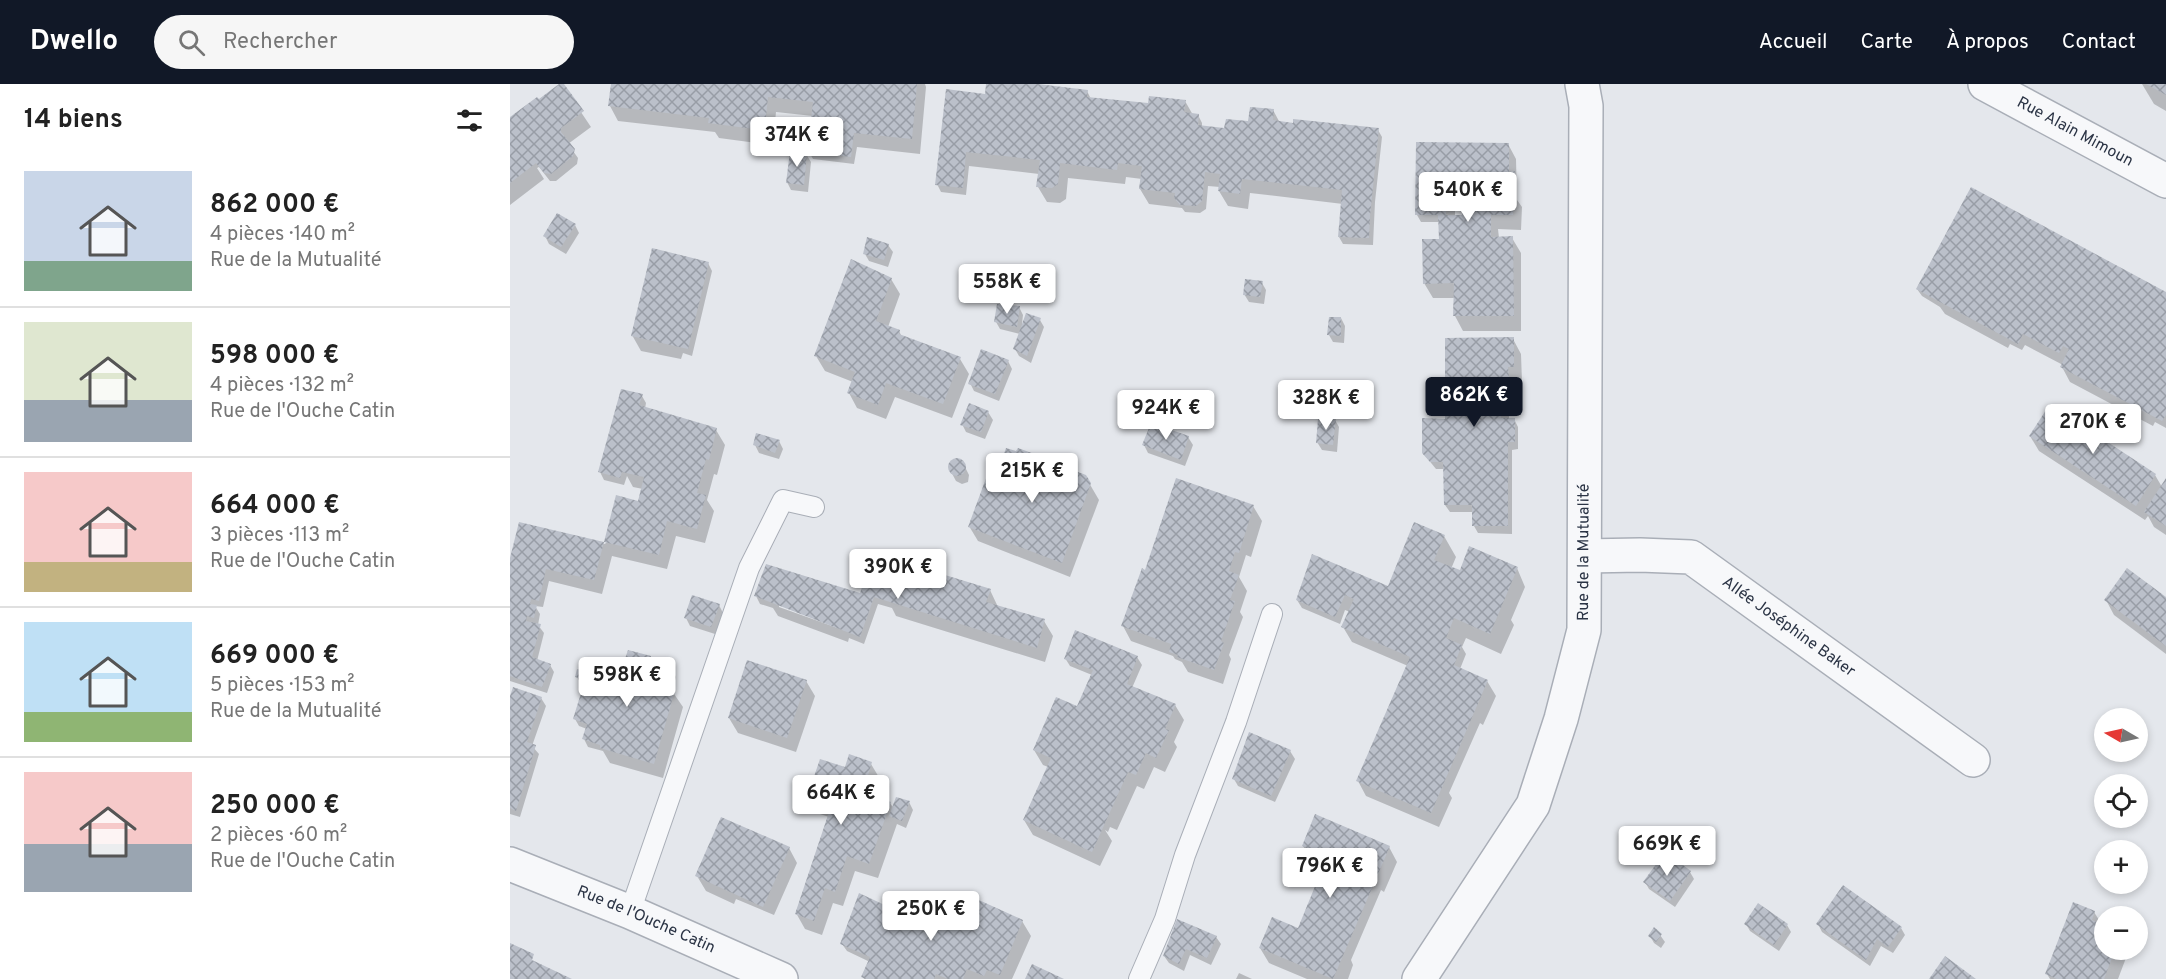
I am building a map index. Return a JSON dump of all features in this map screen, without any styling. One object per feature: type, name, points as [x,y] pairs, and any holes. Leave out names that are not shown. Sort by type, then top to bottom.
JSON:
[{"type":"street","name":"Rue de la Mutualité","points":[[1419,979],[1533,805],[1561,719],[1584,630],[1586,106],[1582,84]]},
{"type":"street","name":"Rue Alain Mimoun","points":[[1985,84],[2166,181]]},
{"type":"street","name":"Allée Joséphine Baker","points":[[1585,556],[1691,557],[1973,760]]},
{"type":"street","name":"Rue de l'Ouche Catin","points":[[510,864],[630,912],[781,979]]},
{"type":"lane","points":[[630,912],[749,568],[783,500],[814,507]]},
{"type":"lane","points":[[1139,979],[1165,920],[1185,855],[1236,722],[1272,614]]},
{"type":"building","points":[[559,84],[564,84],[584,111],[561,128],[561,132],[575,149],[573,156],[551,174],[544,173],[536,163],[510,183],[510,117]]},
{"type":"building","points":[[611,84],[917,84],[912,139],[854,133],[851,157],[807,152],[813,102],[768,97],[765,127],[762,130],[708,123],[709,118],[608,106]]},
{"type":"building","points":[[986,84],[1038,84],[1088,90],[1087,97],[1148,103],[1149,96],[1186,100],[1184,112],[1199,114],[1198,125],[1224,128],[1226,119],[1248,121],[1250,107],[1274,109],[1273,120],[1293,123],[1293,119],[1379,128],[1369,238],[1338,237],[1342,190],[1242,179],[1240,194],[1218,191],[1220,174],[1205,172],[1202,201],[1196,206],[1180,205],[1174,198],[1175,193],[1139,189],[1142,166],[1118,163],[1117,170],[1060,163],[1058,184],[1052,188],[1036,187],[1040,160],[966,152],[963,188],[935,185],[946,89],[985,94]]},
{"type":"building","points":[[2146,84],[2166,84],[2166,95]]},
{"type":"building","points":[[1416,142],[1509,143],[1509,172],[1515,171],[1513,215],[1491,215],[1491,237],[1513,236],[1514,316],[1453,316],[1454,283],[1423,284],[1422,239],[1439,239],[1438,215],[1415,215]],"holes":[[[1447,193],[1462,193],[1462,215],[1446,215]]]},
{"type":"building","points":[[790,151],[807,153],[804,185],[786,183]]},
{"type":"building","points":[[1971,187],[2166,292],[2166,415],[2162,421],[2060,367],[2069,349],[2063,346],[2059,353],[2023,334],[2018,344],[1916,289]]},
{"type":"building","points":[[557,213],[576,224],[561,247],[543,236]]},
{"type":"building","points":[[867,237],[889,244],[884,260],[863,254]]},
{"type":"building","points":[[652,248],[709,262],[688,349],[631,336]]},
{"type":"building","points":[[851,259],[892,278],[876,321],[900,330],[899,334],[961,357],[943,404],[886,383],[878,405],[847,393],[855,372],[814,356]]},
{"type":"building","points":[[1245,279],[1263,281],[1260,297],[1243,295]]},
{"type":"building","points":[[997,304],[1020,306],[1017,327],[994,322]]},
{"type":"building","points":[[1026,313],[1041,318],[1027,356],[1013,349]]},
{"type":"building","points":[[1329,317],[1341,317],[1341,336],[1327,335]]},
{"type":"building","points":[[1514,337],[1514,367],[1508,367],[1509,378],[1501,378],[1501,418],[1515,418],[1515,442],[1508,442],[1508,526],[1472,526],[1472,505],[1444,505],[1443,462],[1430,462],[1422,453],[1422,418],[1445,419],[1445,338]]},
{"type":"building","points":[[981,349],[1009,360],[995,394],[968,384]]},
{"type":"building","points":[[621,389],[643,394],[639,405],[717,428],[697,493],[706,495],[697,529],[667,521],[659,555],[604,542],[616,495],[638,501],[644,477],[622,472],[620,478],[598,472]]},
{"type":"building","points":[[969,403],[989,411],[981,432],[960,425]]},
{"type":"building","points":[[1160,403],[1177,405],[1176,420],[1158,418]]},
{"type":"building","points":[[2050,404],[2156,474],[2136,506],[2029,436]]},
{"type":"building","points":[[1336,418],[1333,445],[1316,443],[1318,419]]},
{"type":"building","points":[[1151,423],[1189,436],[1181,460],[1142,445]]},
{"type":"building","points":[[756,433],[780,440],[775,453],[753,445]]},
{"type":"building","points":[[1006,448],[1016,451],[1018,448],[1070,467],[1086,475],[1091,483],[1062,563],[968,527],[988,473],[996,476]]},
{"type":"building","points":[[957,458],[963,461],[966,467],[963,473],[957,476],[951,473],[948,467],[951,461]]},
{"type":"building","points":[[1176,478],[1254,505],[1239,553],[1235,552],[1229,571],[1239,575],[1230,600],[1235,601],[1221,641],[1224,643],[1214,670],[1177,657],[1178,655],[1169,652],[1171,644],[1121,626],[1142,568],[1145,570]]},
{"type":"building","points":[[2166,478],[2166,526],[2144,512]]},
{"type":"building","points":[[519,522],[604,542],[594,580],[546,569],[539,601],[531,599],[530,604],[537,605],[534,618],[527,616],[526,621],[541,624],[532,657],[551,664],[542,687],[510,676],[510,558]]},
{"type":"building","points":[[1414,522],[1445,535],[1434,560],[1460,570],[1469,546],[1518,567],[1490,634],[1454,618],[1446,638],[1462,645],[1454,665],[1488,680],[1431,813],[1356,781],[1410,657],[1341,627],[1354,599],[1345,595],[1335,617],[1296,600],[1312,554],[1388,586]]},
{"type":"building","points":[[871,561],[896,568],[899,561],[991,589],[986,602],[1045,619],[1037,648],[874,597],[860,637],[754,596],[766,564],[860,593]]},
{"type":"building","points":[[2127,568],[2166,597],[2166,646],[2104,600]]},
{"type":"building","points":[[692,595],[720,604],[711,627],[684,618]]},
{"type":"building","points":[[1075,630],[1138,656],[1127,684],[1176,704],[1165,729],[1169,730],[1156,758],[1146,753],[1136,775],[1128,772],[1092,852],[1023,820],[1051,758],[1033,750],[1056,697],[1077,706],[1093,670],[1064,659]]},
{"type":"building","points":[[628,650],[651,656],[650,662],[673,668],[667,688],[675,690],[654,764],[600,748],[600,745],[582,739],[587,724],[573,719],[585,680],[575,677],[577,669],[617,682]]},
{"type":"building","points":[[747,660],[807,680],[787,738],[728,718]]},
{"type":"building","points":[[513,687],[542,697],[527,742],[536,745],[516,811],[510,808],[510,696]]},
{"type":"building","points":[[1249,732],[1291,750],[1271,796],[1232,779]]},
{"type":"building","points":[[849,754],[872,762],[863,792],[891,802],[869,864],[847,856],[835,892],[825,888],[814,921],[795,914],[829,812],[805,803],[820,759],[845,767]]},
{"type":"building","points":[[896,797],[910,801],[902,821],[889,816]]},
{"type":"building","points":[[1315,814],[1390,846],[1333,979],[1259,948],[1272,917],[1298,928],[1327,857],[1302,846]]},
{"type":"building","points":[[721,817],[790,847],[763,907],[695,876]]},
{"type":"building","points":[[1665,852],[1691,871],[1670,901],[1643,882]]},
{"type":"building","points":[[1843,885],[1902,927],[1888,947],[1877,939],[1866,960],[1816,924]]},
{"type":"building","points":[[859,893],[891,908],[888,914],[935,936],[943,918],[958,924],[970,896],[1023,920],[1000,975],[987,970],[984,976],[967,969],[963,979],[948,979],[936,974],[934,979],[866,979],[861,977],[870,957],[840,944]]},
{"type":"building","points":[[2073,902],[2094,911],[2092,920],[2094,921],[2094,960],[2111,960],[2104,979],[2057,979],[2045,974]]},
{"type":"building","points":[[1758,903],[1788,924],[1774,945],[1744,924]]},
{"type":"building","points":[[1177,919],[1217,936],[1207,958],[1186,949],[1179,964],[1163,956]]},
{"type":"building","points":[[1654,927],[1662,934],[1656,942],[1648,936]]},
{"type":"building","points":[[510,943],[534,954],[532,960],[572,979],[510,979]]},
{"type":"building","points":[[1945,956],[1976,979],[1929,979]]},
{"type":"building","points":[[1032,964],[1064,979],[1025,979]]}]
